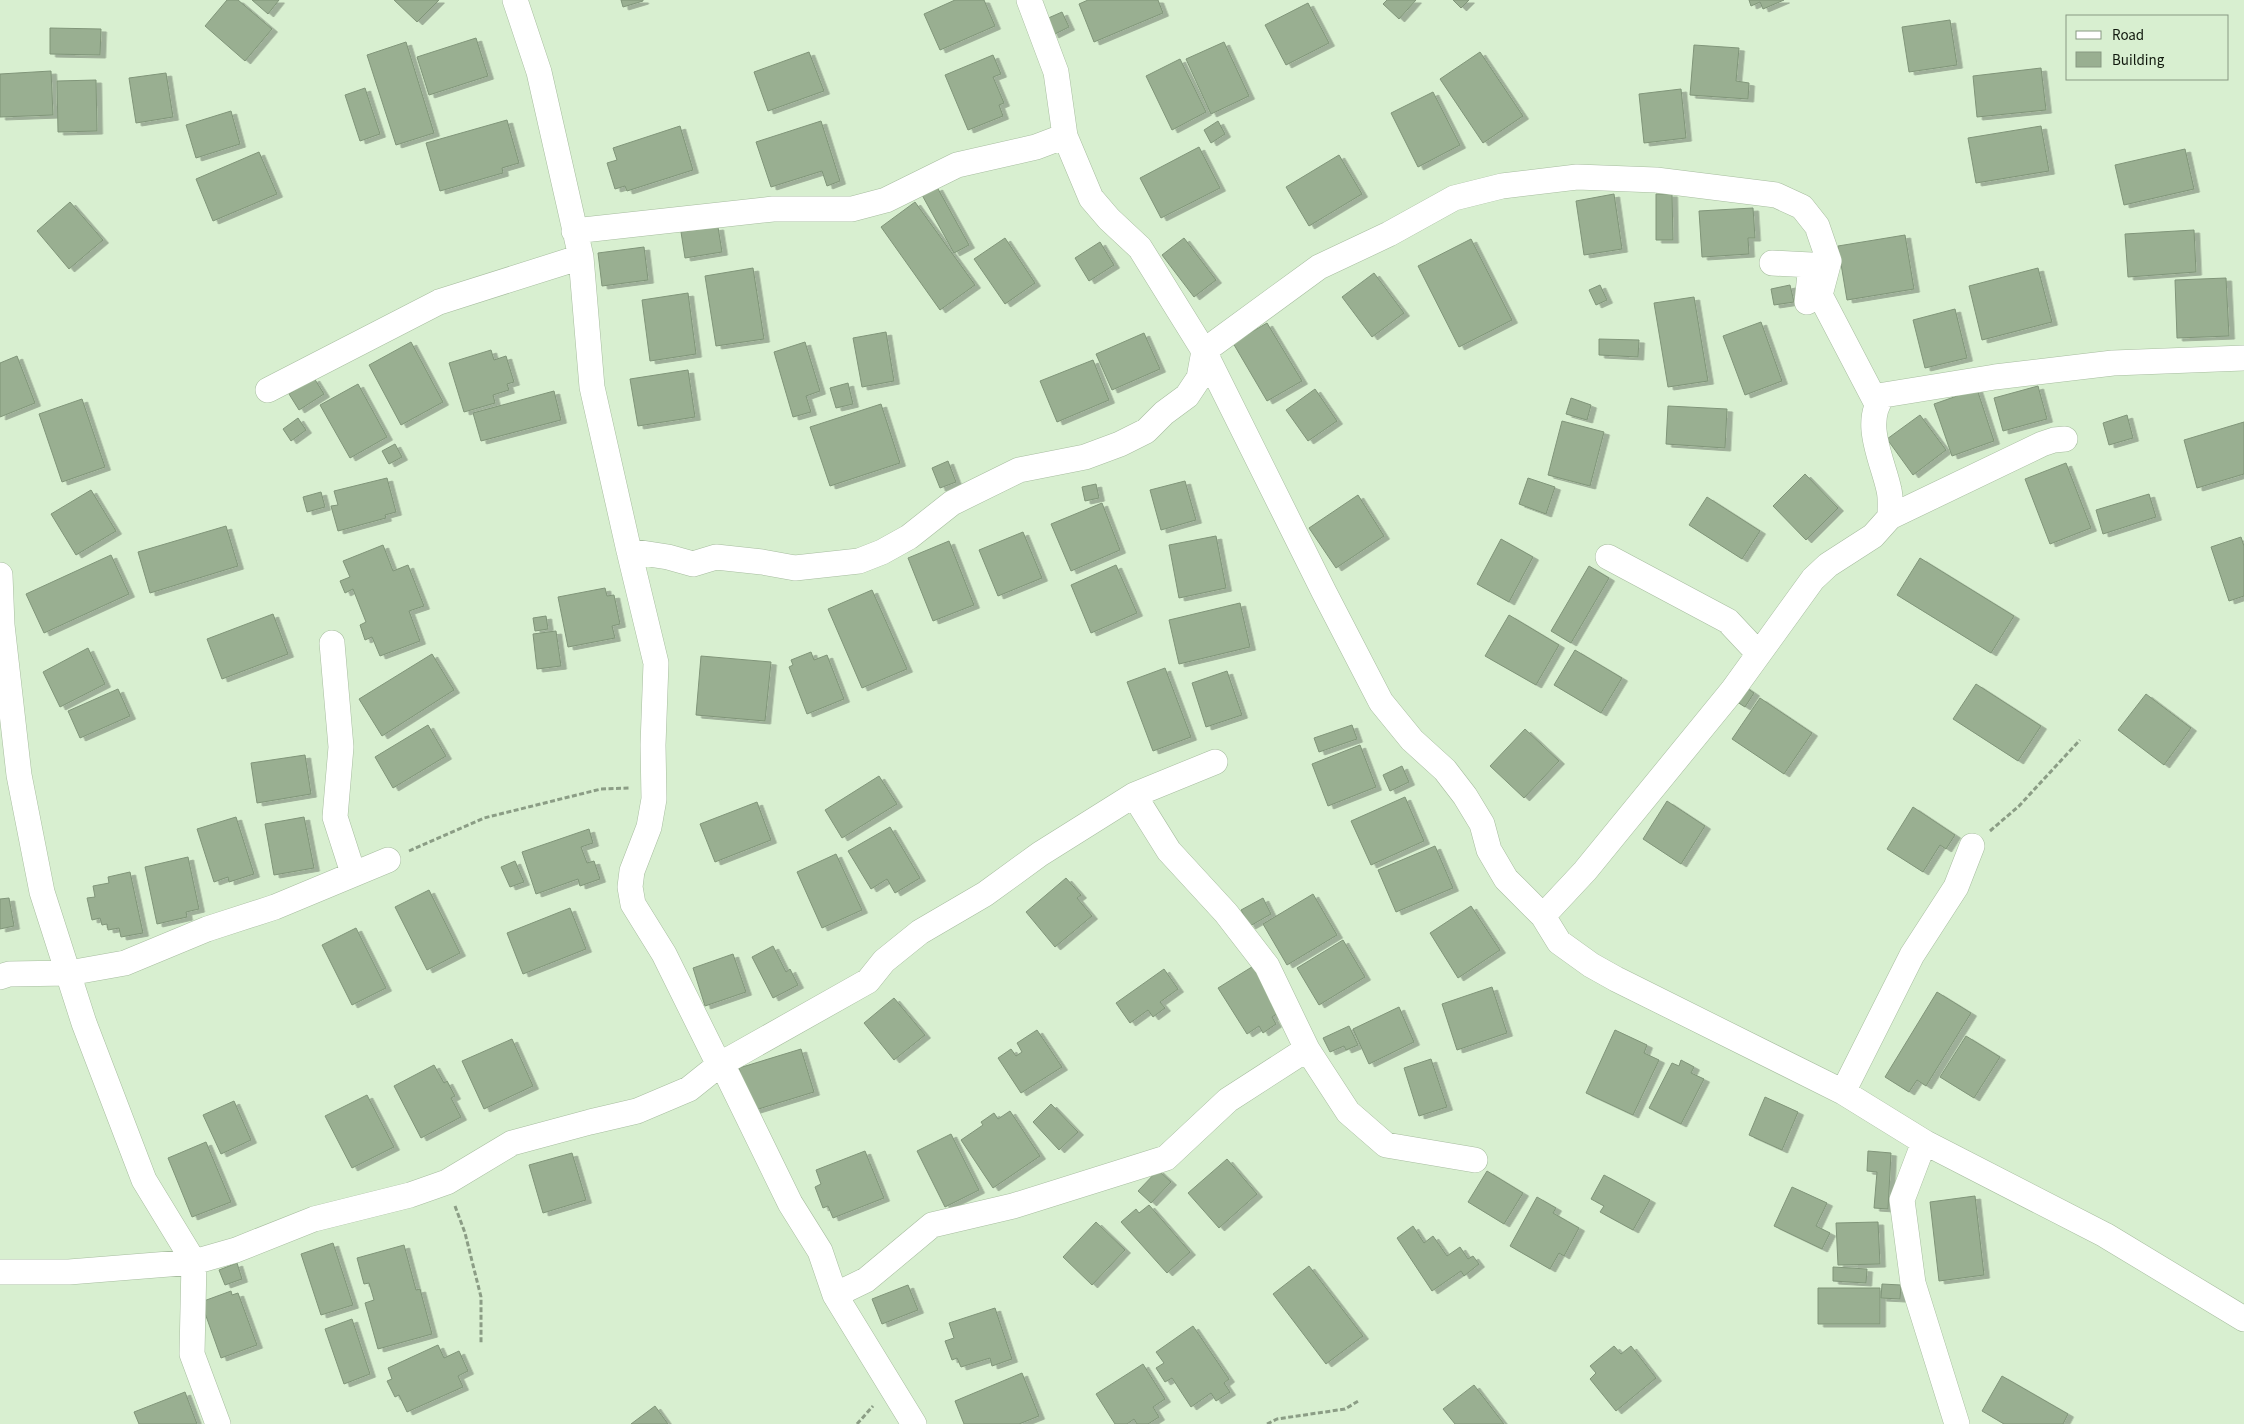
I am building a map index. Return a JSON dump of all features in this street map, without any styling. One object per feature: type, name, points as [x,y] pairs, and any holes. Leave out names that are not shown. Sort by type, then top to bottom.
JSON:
[{"type":"street","points":[[515,0],[539,72],[581,258],[592,387],[656,663],[653,745],[654,799],[649,827],[632,871],[630,886],[633,904],[664,954],[719,1065],[728,1076],[790,1203],[820,1250],[835,1295],[914,1424]]},
{"type":"street","points":[[1029,0],[1056,72],[1065,136],[1091,198],[1109,219],[1140,248],[1204,351],[1381,702],[1412,740],[1445,770],[1465,796],[1482,824],[1489,850],[1506,878],[1543,916],[1559,942],[1591,965],[1843,1092],[1924,1142],[2105,1235],[2244,1319]]},
{"type":"street","points":[[574,231],[773,210],[852,209],[886,200],[957,165],[1036,146],[1065,136]]},
{"type":"street","points":[[629,551],[668,557],[693,564],[716,557],[795,568],[859,561],[882,552],[909,537],[952,503],[1019,470],[1085,457],[1120,444],[1146,431],[1164,413],[1187,396],[1200,378],[1204,351],[1319,267],[1389,234],[1454,198],[1502,186],[1577,178],[1656,180],[1776,195],[1802,207],[1817,226],[1829,261],[1820,295],[1877,404]]},
{"type":"street","points":[[268,390],[439,302],[581,258]]},
{"type":"street","points":[[1772,263],[1811,265],[1807,302],[1820,295]]},
{"type":"street","points":[[1890,517],[1889,491],[1878,455],[1874,421],[1877,404],[1884,396],[1995,376],[2113,363],[2244,358]]},
{"type":"street","points":[[1543,916],[1584,870],[1732,691],[1812,579],[1828,565],[1873,536],[1890,517],[2042,444],[2066,439]]},
{"type":"street","points":[[1608,557],[1728,620],[1758,653]]},
{"type":"street","points":[[0,575],[2,625],[19,775],[42,892],[114,1104],[144,1180],[194,1262],[192,1354],[218,1424]]},
{"type":"street","points":[[332,643],[341,748],[335,817],[354,873]]},
{"type":"street","points":[[0,1272],[69,1272],[194,1262],[236,1250],[314,1219],[377,1205],[447,1182],[512,1143],[590,1122],[637,1112],[689,1089],[719,1065],[868,981],[884,961],[920,932],[985,894],[1040,854],[1134,795],[1215,762]]},
{"type":"street","points":[[1134,795],[1169,851],[1226,913],[1268,966],[1306,1049],[1348,1112],[1386,1145],[1475,1160]]},
{"type":"street","points":[[1843,1092],[1912,955],[1956,887],[1972,846]]},
{"type":"street","points":[[0,977],[9,974],[69,973],[125,963],[207,929],[274,907],[388,860]]},
{"type":"street","points":[[835,1295],[866,1280],[932,1225],[1013,1206],[1166,1158],[1228,1100],[1306,1049]]},
{"type":"street","points":[[1924,1142],[1902,1200],[1913,1283],[1957,1424]]},
{"type":"path","points":[[1972,846],[2019,806],[2080,740]]},
{"type":"path","points":[[388,860],[484,818],[601,789],[627,787],[654,799]]},
{"type":"path","points":[[447,1182],[465,1233],[481,1297],[481,1343]]},
{"type":"path","points":[[1267,1424],[1277,1419],[1346,1409],[1360,1400]]},
{"type":"building","points":[[227,0],[238,0],[272,29],[245,61],[205,26]]},
{"type":"building","points":[[252,0],[279,0],[268,14]]},
{"type":"building","points":[[394,0],[439,0],[417,22]]},
{"type":"building","points":[[621,0],[643,0],[643,1],[623,7]]},
{"type":"building","points":[[955,0],[984,0],[995,26],[940,50],[924,14]]},
{"type":"building","points":[[1088,0],[1158,0],[1163,13],[1094,42],[1079,4]]},
{"type":"building","points":[[1387,0],[1416,0],[1399,19],[1383,4]]},
{"type":"building","points":[[1453,0],[1469,0],[1461,8]]},
{"type":"building","points":[[1749,0],[1784,0],[1763,9],[1760,2],[1751,6]]},
{"type":"building","points":[[1308,3],[1329,43],[1286,65],[1265,25]]},
{"type":"building","points":[[1062,12],[1069,27],[1053,35],[1046,19]]},
{"type":"building","points":[[1950,20],[1957,65],[1909,72],[1902,27]]},
{"type":"building","points":[[50,28],[101,29],[100,55],[50,54]]},
{"type":"building","points":[[476,38],[488,76],[429,95],[417,57]]},
{"type":"building","points":[[406,42],[434,133],[396,145],[367,55]]},
{"type":"building","points":[[1224,42],[1249,96],[1211,114],[1186,59]]},
{"type":"building","points":[[1694,45],[1739,48],[1736,81],[1749,83],[1748,99],[1690,95]]},
{"type":"building","points":[[809,52],[824,91],[768,111],[754,72]]},
{"type":"building","points":[[1480,52],[1523,116],[1483,143],[1440,79]]},
{"type":"building","points":[[993,55],[1001,74],[993,77],[1004,103],[999,105],[1003,116],[968,130],[945,75]]},
{"type":"building","points":[[1180,59],[1206,112],[1172,130],[1146,76]]},
{"type":"building","points":[[2041,68],[2046,110],[1977,117],[1973,76]]},
{"type":"building","points":[[51,71],[53,115],[0,117],[0,74]]},
{"type":"building","points":[[166,73],[173,117],[136,123],[129,78]]},
{"type":"building","points":[[96,80],[97,131],[58,132],[57,81]]},
{"type":"building","points":[[365,88],[380,134],[360,141],[345,95]]},
{"type":"building","points":[[1681,89],[1686,138],[1644,143],[1639,94]]},
{"type":"building","points":[[1433,92],[1460,145],[1418,167],[1391,113]]},
{"type":"building","points":[[231,111],[240,144],[196,158],[186,125]]},
{"type":"building","points":[[507,120],[519,163],[502,168],[503,173],[440,191],[426,143]]},
{"type":"building","points":[[821,121],[840,181],[827,186],[822,171],[771,187],[756,142]]},
{"type":"building","points":[[1218,121],[1225,134],[1211,143],[1204,130]]},
{"type":"building","points":[[680,126],[693,170],[627,191],[625,186],[615,189],[607,163],[617,160],[613,148]]},
{"type":"building","points":[[2041,126],[2049,171],[1976,183],[1968,138]]},
{"type":"building","points":[[1199,147],[1220,188],[1161,218],[1140,178]]},
{"type":"building","points":[[2185,149],[2194,189],[2124,205],[2115,165]]},
{"type":"building","points":[[259,152],[277,194],[213,221],[196,179]]},
{"type":"building","points":[[1339,155],[1362,194],[1309,226],[1286,187]]},
{"type":"building","points":[[937,187],[969,245],[954,253],[922,195]]},
{"type":"building","points":[[1614,194],[1622,249],[1584,255],[1576,201]]},
{"type":"building","points":[[1656,194],[1672,194],[1673,240],[1656,240]]},
{"type":"building","points":[[70,202],[103,240],[69,269],[37,231]]},
{"type":"building","points":[[915,202],[975,285],[940,310],[881,227]]},
{"type":"building","points":[[1753,208],[1755,238],[1748,238],[1749,254],[1702,257],[1699,211]]},
{"type":"building","points":[[718,227],[722,252],[685,258],[681,232]]},
{"type":"building","points":[[2194,230],[2196,272],[2128,277],[2125,234]]},
{"type":"building","points":[[1905,235],[1914,289],[1847,300],[1838,246]]},
{"type":"building","points":[[1005,238],[1035,283],[1005,304],[974,259]]},
{"type":"building","points":[[1184,238],[1216,280],[1194,297],[1162,255]]},
{"type":"building","points":[[1471,239],[1512,320],[1459,347],[1418,266]]},
{"type":"building","points":[[1100,242],[1114,265],[1089,281],[1075,258]]},
{"type":"building","points":[[644,247],[648,280],[602,286],[598,253]]},
{"type":"building","points":[[753,268],[764,339],[716,346],[705,276]]},
{"type":"building","points":[[2038,268],[2052,322],[1982,340],[1969,286]]},
{"type":"building","points":[[1374,273],[1404,313],[1372,337],[1342,297]]},
{"type":"building","points":[[2226,278],[2229,336],[2177,338],[2175,280]]},
{"type":"building","points":[[1600,285],[1607,300],[1596,305],[1589,290]]},
{"type":"building","points":[[1790,285],[1794,302],[1774,305],[1771,289]]},
{"type":"building","points":[[688,293],[696,354],[650,361],[642,300]]},
{"type":"building","points":[[1694,297],[1708,381],[1668,387],[1654,303]]},
{"type":"building","points":[[1955,309],[1967,358],[1925,368],[1913,320]]},
{"type":"building","points":[[1761,322],[1782,381],[1745,395],[1723,336]]},
{"type":"building","points":[[1267,323],[1302,381],[1267,401],[1233,343]]},
{"type":"building","points":[[886,332],[894,381],[862,387],[853,338]]},
{"type":"building","points":[[1144,333],[1160,369],[1112,390],[1096,354]]},
{"type":"building","points":[[1599,339],[1639,340],[1638,357],[1599,355]]},
{"type":"building","points":[[411,342],[443,402],[401,425],[369,365]]},
{"type":"building","points":[[805,342],[820,391],[806,396],[811,412],[793,417],[774,352]]},
{"type":"building","points":[[491,350],[494,360],[506,356],[514,382],[507,384],[509,390],[493,395],[495,403],[464,412],[449,363]]},
{"type":"building","points":[[17,356],[35,403],[0,417],[0,363]]},
{"type":"building","points":[[1093,360],[1109,400],[1057,422],[1040,381]]},
{"type":"building","points":[[688,370],[695,417],[638,426],[630,379]]},
{"type":"building","points":[[314,378],[324,394],[299,410],[289,394]]},
{"type":"building","points":[[848,383],[853,404],[836,408],[830,388]]},
{"type":"building","points":[[358,384],[387,437],[350,458],[320,405]]},
{"type":"building","points":[[2038,386],[2047,419],[2003,431],[1994,398]]},
{"type":"building","points":[[1315,389],[1337,421],[1308,441],[1286,410]]},
{"type":"building","points":[[1977,389],[1994,441],[1952,456],[1934,404]]},
{"type":"building","points":[[554,391],[561,420],[481,441],[473,413]]},
{"type":"building","points":[[1571,398],[1591,405],[1587,420],[1566,414]]},
{"type":"building","points":[[82,399],[105,467],[62,482],[39,414]]},
{"type":"building","points":[[881,404],[900,463],[830,486],[810,427]]},
{"type":"building","points":[[1668,406],[1727,409],[1725,448],[1666,444]]},
{"type":"building","points":[[1920,415],[1946,450],[1913,475],[1887,439]]},
{"type":"building","points":[[2127,415],[2133,438],[2109,445],[2103,423]]},
{"type":"building","points":[[298,418],[306,430],[291,441],[283,429]]},
{"type":"building","points":[[1562,421],[1604,432],[1590,486],[1548,475]]},
{"type":"building","points":[[2244,422],[2244,474],[2197,488],[2184,440]]},
{"type":"building","points":[[395,444],[402,457],[389,464],[382,451]]},
{"type":"building","points":[[948,461],[956,482],[940,488],[932,468]]},
{"type":"building","points":[[2066,463],[2091,528],[2050,544],[2025,479]]},
{"type":"building","points":[[1805,474],[1838,508],[1806,540],[1773,506]]},
{"type":"building","points":[[387,478],[396,512],[385,515],[386,518],[338,531],[331,506],[338,505],[334,491]]},
{"type":"building","points":[[1528,478],[1555,487],[1546,514],[1519,504]]},
{"type":"building","points":[[1185,481],[1196,520],[1161,530],[1150,490]]},
{"type":"building","points":[[1096,484],[1099,498],[1085,501],[1082,487]]},
{"type":"building","points":[[91,490],[116,531],[76,555],[51,514]]},
{"type":"building","points":[[321,492],[325,507],[307,512],[303,497]]},
{"type":"building","points":[[2149,494],[2156,517],[2103,534],[2096,510]]},
{"type":"building","points":[[1358,495],[1384,536],[1336,568],[1309,528]]},
{"type":"building","points":[[1707,497],[1760,531],[1742,559],[1689,525]]},
{"type":"building","points":[[1102,503],[1120,550],[1071,571],[1051,524]]},
{"type":"building","points":[[226,526],[238,566],[150,593],[138,552]]},
{"type":"building","points":[[1023,532],[1042,578],[998,596],[979,550]]},
{"type":"building","points":[[1216,536],[1226,588],[1179,598],[1169,545]]},
{"type":"building","points":[[2241,537],[2244,546],[2244,596],[2229,601],[2211,547]]},
{"type":"building","points":[[1501,539],[1533,557],[1509,602],[1477,584]]},
{"type":"building","points":[[949,541],[974,605],[933,621],[908,558]]},
{"type":"building","points":[[383,545],[393,571],[408,565],[424,606],[409,611],[420,641],[380,656],[372,637],[365,640],[360,625],[366,622],[353,589],[345,593],[340,581],[350,577],[343,561]]},
{"type":"building","points":[[111,555],[129,594],[44,633],[26,594]]},
{"type":"building","points":[[1920,558],[2014,616],[1991,653],[1897,595]]},
{"type":"building","points":[[1116,565],[1137,613],[1091,633],[1071,585]]},
{"type":"building","points":[[1589,566],[1609,578],[1571,643],[1551,631]]},
{"type":"building","points":[[605,588],[607,596],[614,595],[620,624],[612,626],[615,638],[568,647],[558,597]]},
{"type":"building","points":[[872,590],[907,669],[862,688],[828,609]]},
{"type":"building","points":[[1240,603],[1250,647],[1179,664],[1169,620]]},
{"type":"building","points":[[273,614],[288,654],[222,679],[207,639]]},
{"type":"building","points":[[1509,615],[1559,645],[1536,685],[1485,656]]},
{"type":"building","points":[[546,616],[548,629],[535,631],[533,618]]},
{"type":"building","points":[[556,631],[561,666],[537,669],[533,634]]},
{"type":"building","points":[[88,648],[105,684],[60,707],[43,672]]},
{"type":"building","points":[[1575,650],[1622,678],[1601,713],[1554,685]]},
{"type":"building","points":[[811,652],[814,660],[827,655],[844,699],[807,714],[789,667],[793,665],[791,660]]},
{"type":"building","points":[[432,654],[454,690],[382,736],[359,699]]},
{"type":"building","points":[[701,656],[771,662],[765,721],[696,715]]},
{"type":"building","points":[[1165,668],[1191,737],[1153,751],[1127,682]]},
{"type":"building","points":[[1227,671],[1242,715],[1206,727],[1192,683]]},
{"type":"building","points":[[1976,684],[2041,726],[2018,761],[1953,719]]},
{"type":"building","points":[[1744,686],[1754,693],[1745,707],[1734,700]]},
{"type":"building","points":[[118,689],[130,716],[80,738],[68,711]]},
{"type":"building","points":[[2146,694],[2191,728],[2164,765],[2118,730]]},
{"type":"building","points":[[1760,698],[1812,733],[1784,774],[1732,739]]},
{"type":"building","points":[[428,725],[446,756],[393,788],[375,757]]},
{"type":"building","points":[[1352,725],[1357,739],[1319,752],[1314,738]]},
{"type":"building","points":[[1525,729],[1559,761],[1524,798],[1490,766]]},
{"type":"building","points":[[1360,745],[1376,787],[1328,806],[1312,764]]},
{"type":"building","points":[[305,755],[311,794],[257,803],[251,763]]},
{"type":"building","points":[[1402,766],[1409,782],[1390,791],[1383,775]]},
{"type":"building","points":[[879,776],[897,804],[842,838],[825,810]]},
{"type":"building","points":[[1405,797],[1424,841],[1371,865],[1351,821]]},
{"type":"building","points":[[1667,801],[1705,826],[1681,864],[1643,839]]},
{"type":"building","points":[[757,802],[771,840],[715,862],[700,824]]},
{"type":"building","points":[[1913,807],[1955,835],[1946,849],[1940,845],[1923,872],[1887,849]]},
{"type":"building","points":[[236,817],[254,874],[229,882],[228,877],[214,882],[197,829]]},
{"type":"building","points":[[304,817],[314,868],[274,875],[265,824]]},
{"type":"building","points":[[890,827],[920,878],[895,893],[887,879],[871,889],[848,851]]},
{"type":"building","points":[[589,829],[593,843],[581,847],[587,863],[594,861],[600,879],[580,886],[578,879],[536,894],[522,852]]},
{"type":"building","points":[[1435,846],[1453,888],[1396,912],[1378,870]]},
{"type":"building","points":[[836,854],[862,910],[822,928],[797,872]]},
{"type":"building","points":[[188,857],[199,909],[186,912],[187,917],[157,924],[145,867]]},
{"type":"building","points":[[515,861],[524,882],[510,887],[501,867]]},
{"type":"building","points":[[130,872],[143,933],[121,937],[119,928],[108,930],[107,924],[102,925],[100,918],[92,920],[87,898],[95,897],[93,886],[109,883],[108,877]]},
{"type":"building","points":[[1066,878],[1081,895],[1077,898],[1092,916],[1055,947],[1026,912]]},
{"type":"building","points":[[429,890],[460,953],[427,970],[395,907]]},
{"type":"building","points":[[1313,894],[1337,935],[1287,965],[1263,924]]},
{"type":"building","points":[[9,898],[14,926],[0,929],[0,899]]},
{"type":"building","points":[[1263,898],[1271,914],[1250,926],[1241,910]]},
{"type":"building","points":[[1471,906],[1500,950],[1458,978],[1430,933]]},
{"type":"building","points":[[570,908],[586,949],[523,974],[507,933]]},
{"type":"building","points":[[356,928],[386,988],[352,1005],[322,945]]},
{"type":"building","points":[[1343,940],[1365,977],[1319,1005],[1297,968]]},
{"type":"building","points":[[773,946],[786,972],[790,969],[798,985],[773,998],[752,957]]},
{"type":"building","points":[[733,954],[746,992],[705,1006],[693,968]]},
{"type":"building","points":[[1255,965],[1283,1010],[1272,1017],[1276,1024],[1263,1033],[1259,1026],[1247,1034],[1218,988]]},
{"type":"building","points":[[1164,969],[1178,989],[1160,1002],[1165,1008],[1153,1017],[1148,1010],[1130,1023],[1116,1003]]},
{"type":"building","points":[[1492,987],[1507,1033],[1457,1050],[1442,1004]]},
{"type":"building","points":[[1937,992],[1971,1013],[1926,1086],[1917,1080],[1909,1092],[1885,1077]]},
{"type":"building","points":[[894,998],[925,1035],[894,1060],[864,1023]]},
{"type":"building","points":[[1399,1007],[1414,1042],[1369,1064],[1353,1029]]},
{"type":"building","points":[[1349,1026],[1358,1045],[1346,1050],[1344,1046],[1330,1052],[1323,1038]]},
{"type":"building","points":[[1037,1030],[1062,1067],[1021,1093],[998,1058],[1011,1049],[1016,1056],[1022,1052],[1017,1043]]},
{"type":"building","points":[[1615,1030],[1647,1045],[1644,1053],[1659,1060],[1633,1115],[1586,1093]]},
{"type":"building","points":[[1966,1036],[2000,1057],[1974,1098],[1940,1077]]},
{"type":"building","points":[[512,1039],[533,1086],[484,1109],[462,1061]]},
{"type":"building","points":[[801,1049],[814,1092],[752,1111],[739,1068]]},
{"type":"building","points":[[1431,1059],[1447,1107],[1419,1116],[1404,1068]]},
{"type":"building","points":[[1681,1060],[1694,1067],[1691,1073],[1704,1079],[1681,1124],[1649,1108],[1672,1063],[1679,1066]]},
{"type":"building","points":[[434,1065],[444,1083],[447,1081],[455,1096],[451,1098],[461,1117],[421,1138],[394,1086]]},
{"type":"building","points":[[367,1095],[394,1147],[352,1168],[325,1116]]},
{"type":"building","points":[[1765,1097],[1798,1112],[1782,1150],[1749,1135]]},
{"type":"building","points":[[234,1101],[251,1140],[221,1154],[203,1115]]},
{"type":"building","points":[[1051,1104],[1078,1132],[1059,1150],[1033,1122]]},
{"type":"building","points":[[1010,1111],[1040,1156],[993,1188],[961,1140],[983,1125],[981,1122],[994,1113],[998,1119]]},
{"type":"building","points":[[951,1134],[979,1190],[945,1207],[917,1151]]},
{"type":"building","points":[[206,1142],[231,1202],[192,1217],[168,1158]]},
{"type":"building","points":[[865,1151],[884,1198],[833,1218],[828,1206],[823,1208],[815,1187],[821,1184],[816,1170]]},
{"type":"building","points":[[1868,1151],[1891,1153],[1888,1209],[1874,1208],[1877,1172],[1867,1171]]},
{"type":"building","points":[[572,1153],[586,1200],[543,1213],[529,1165]]},
{"type":"building","points":[[1227,1159],[1257,1194],[1219,1228],[1188,1193]]},
{"type":"building","points":[[1158,1170],[1171,1182],[1151,1203],[1138,1191]]},
{"type":"building","points":[[1487,1171],[1523,1193],[1504,1224],[1468,1202]]},
{"type":"building","points":[[1604,1175],[1650,1200],[1633,1230],[1600,1212],[1604,1206],[1591,1199]]},
{"type":"building","points":[[1792,1187],[1827,1203],[1816,1226],[1830,1233],[1822,1249],[1774,1226]]},
{"type":"building","points":[[1975,1196],[1984,1275],[1939,1281],[1930,1202]]},
{"type":"building","points":[[1537,1197],[1556,1208],[1553,1213],[1579,1228],[1564,1256],[1559,1253],[1550,1269],[1510,1246]]},
{"type":"building","points":[[1149,1205],[1190,1252],[1167,1273],[1121,1222],[1136,1209],[1139,1213]]},
{"type":"building","points":[[1096,1222],[1125,1250],[1092,1285],[1063,1257]]},
{"type":"building","points":[[1878,1222],[1880,1264],[1838,1265],[1836,1223]]},
{"type":"building","points":[[1413,1226],[1424,1243],[1433,1236],[1447,1256],[1460,1247],[1468,1259],[1473,1256],[1479,1264],[1464,1276],[1461,1271],[1432,1291],[1397,1238]]},
{"type":"building","points":[[333,1243],[353,1305],[321,1315],[301,1254]]},
{"type":"building","points":[[404,1245],[416,1290],[420,1289],[432,1334],[378,1349],[365,1303],[374,1300],[369,1283],[364,1284],[357,1258]]},
{"type":"building","points":[[237,1263],[242,1279],[225,1285],[219,1270]]},
{"type":"building","points":[[1309,1266],[1363,1336],[1326,1364],[1273,1294]]},
{"type":"building","points":[[1833,1267],[1867,1269],[1866,1283],[1833,1281]]},
{"type":"building","points":[[1882,1284],[1901,1285],[1900,1299],[1881,1298]]},
{"type":"building","points":[[908,1285],[918,1310],[882,1324],[872,1299]]},
{"type":"building","points":[[1818,1288],[1880,1288],[1880,1324],[1818,1324]]},
{"type":"building","points":[[231,1291],[232,1295],[238,1293],[257,1345],[221,1358],[201,1302]]},
{"type":"building","points":[[995,1308],[1012,1359],[992,1366],[990,1358],[961,1367],[957,1358],[952,1360],[945,1341],[954,1338],[949,1323]]},
{"type":"building","points":[[352,1319],[370,1374],[344,1384],[325,1329]]},
{"type":"building","points":[[1193,1326],[1229,1379],[1224,1383],[1230,1392],[1216,1401],[1211,1393],[1191,1407],[1172,1378],[1165,1382],[1156,1368],[1164,1363],[1156,1352]]},
{"type":"building","points":[[438,1345],[444,1358],[459,1351],[468,1371],[458,1376],[463,1387],[407,1412],[399,1395],[395,1397],[387,1381],[392,1379],[388,1368]]},
{"type":"building","points":[[1614,1346],[1621,1354],[1631,1346],[1656,1378],[1616,1411],[1590,1379],[1596,1373],[1590,1366]]},
{"type":"building","points":[[1143,1364],[1165,1399],[1153,1407],[1159,1417],[1148,1424],[1137,1424],[1134,1419],[1127,1424],[1115,1424],[1096,1394]]},
{"type":"building","points":[[1022,1373],[1039,1416],[1019,1424],[964,1424],[955,1401]]},
{"type":"building","points":[[2002,1376],[2068,1414],[2063,1424],[2004,1424],[1982,1411]]},
{"type":"building","points":[[1474,1385],[1504,1424],[1455,1424],[1443,1409]]},
{"type":"building","points":[[185,1392],[197,1424],[139,1424],[134,1412]]},
{"type":"building","points":[[655,1406],[668,1424],[631,1424]]}]
